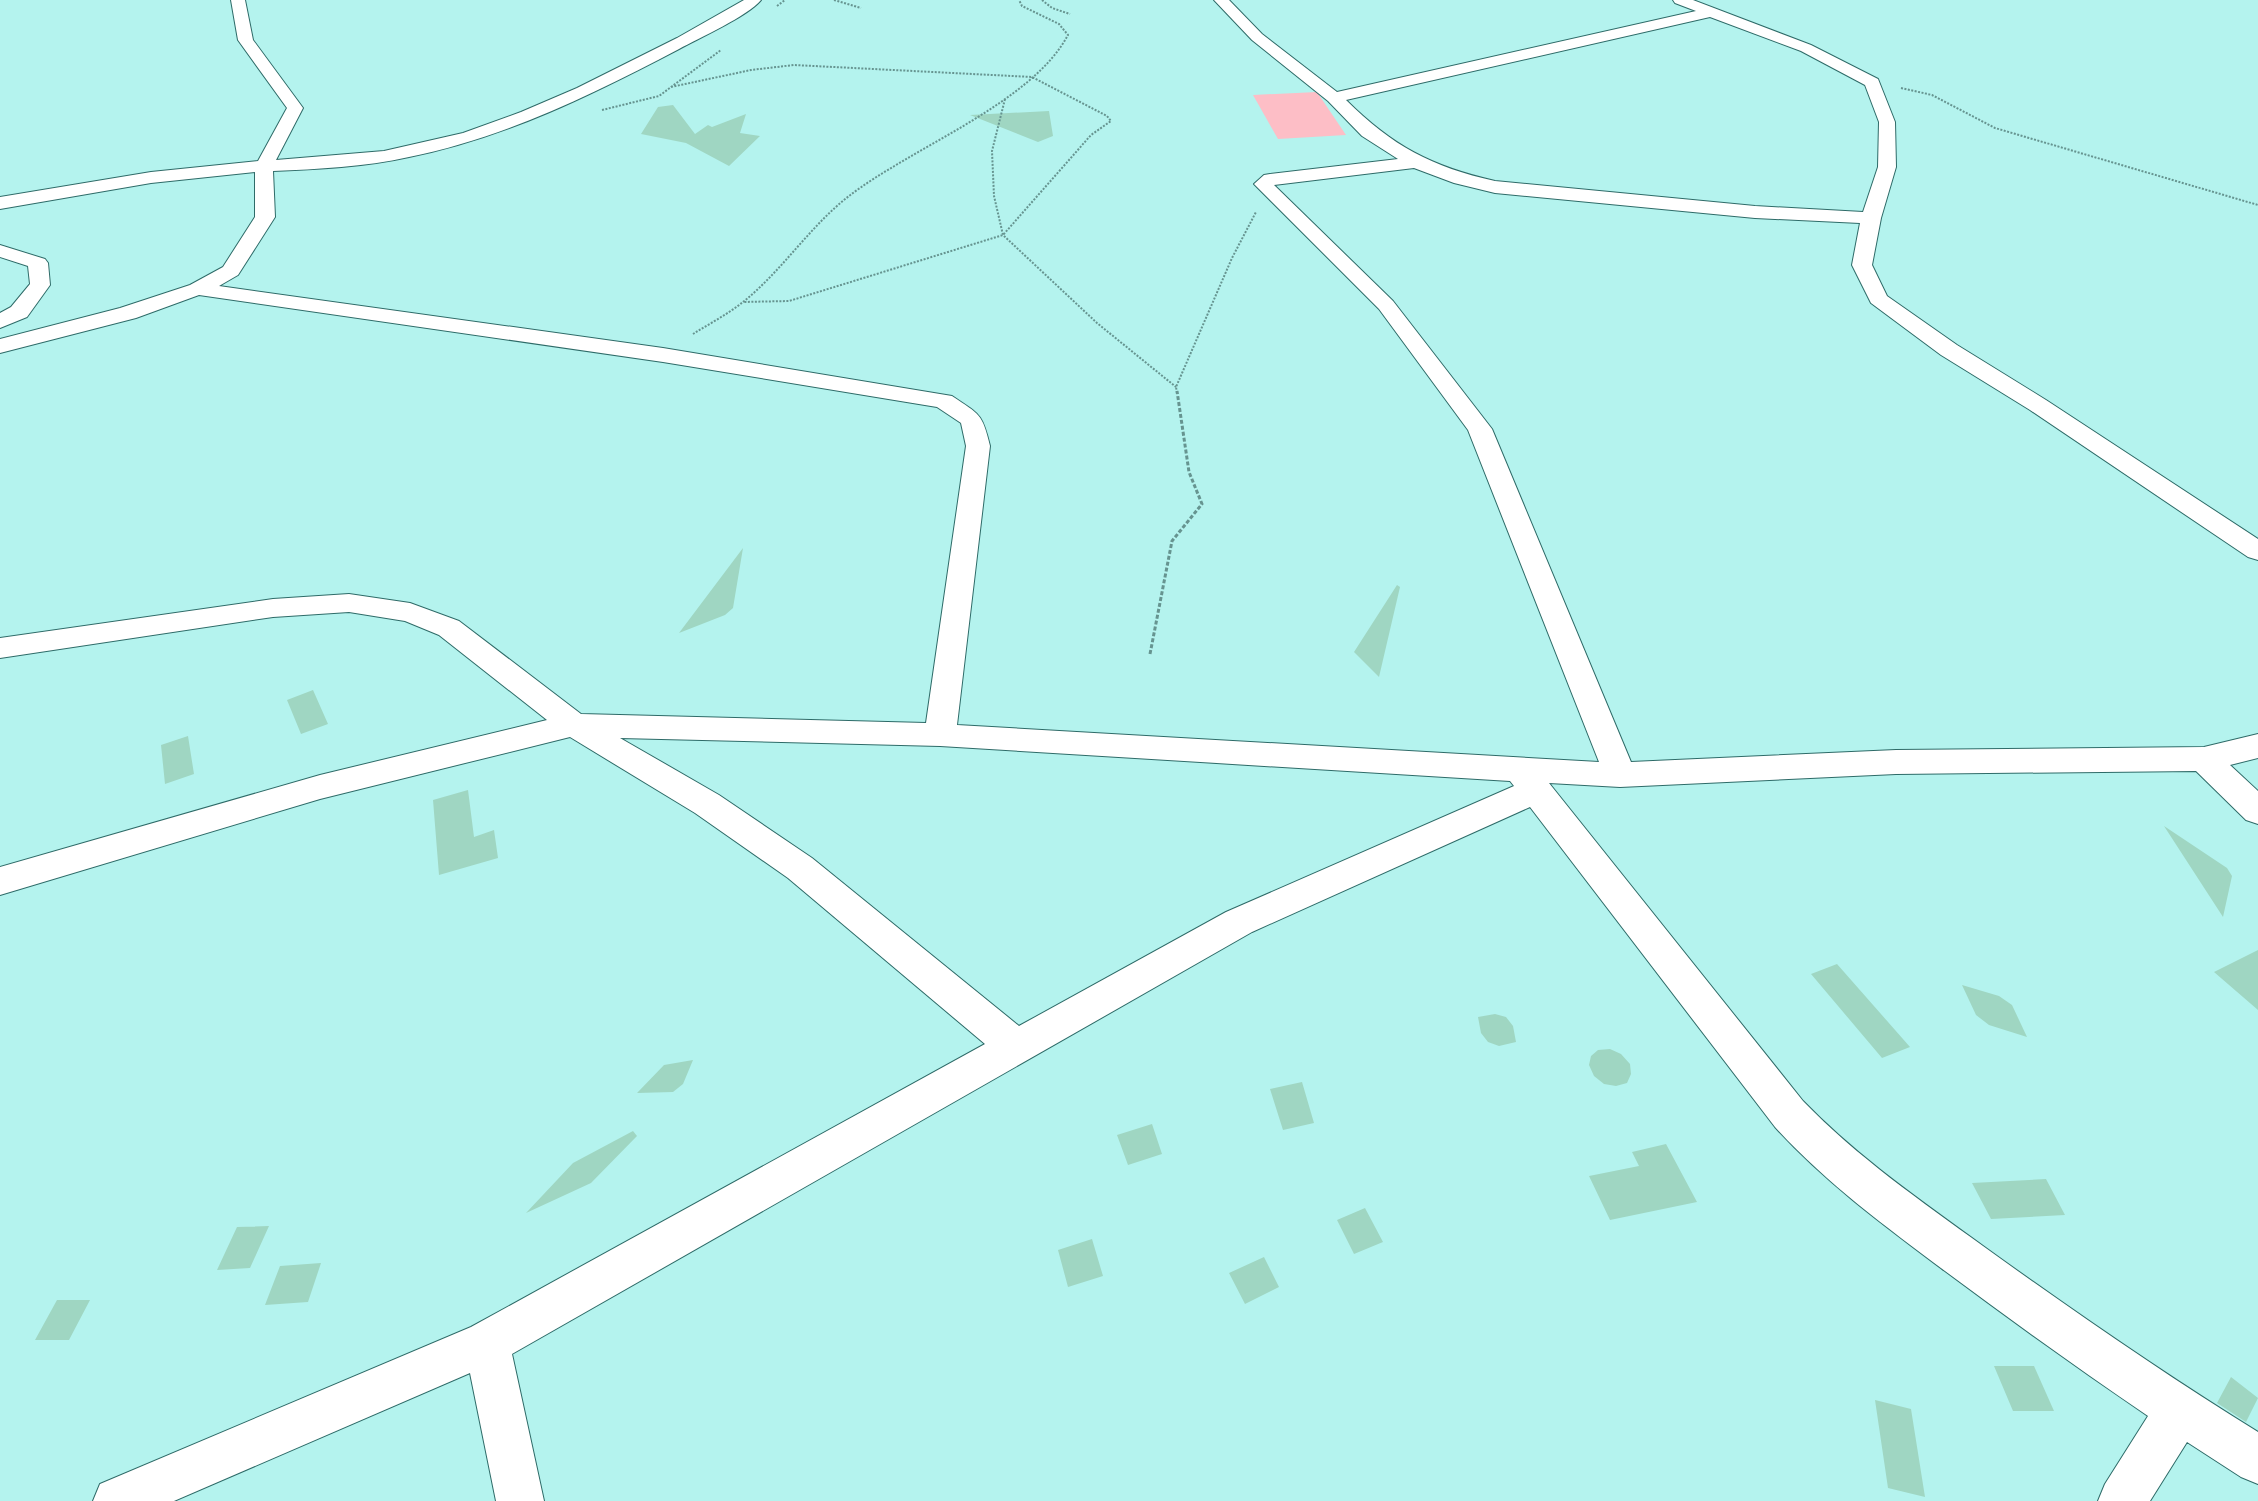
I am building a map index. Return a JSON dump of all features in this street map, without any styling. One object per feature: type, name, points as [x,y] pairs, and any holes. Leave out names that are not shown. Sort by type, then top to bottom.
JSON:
[{"type":"street","points":[[0,346],[128,313],[196,289],[231,271],[265,217],[264,166],[295,108],[246,40],[238,0]]},
{"type":"street","points":[[0,203],[96,184],[202,171],[370,158],[448,143],[489,131],[568,100],[716,24],[754,0]]},
{"type":"street","points":[[1221,0],[1257,37],[1334,98],[1368,132],[1416,162],[1460,179],[1495,187],[1755,212],[1872,218]]},
{"type":"street","points":[[1680,0],[1806,48],[1872,82],[1887,122],[1887,167],[1872,218],[1862,265],[1878,298],[1949,350],[2038,405],[2258,551]]},
{"type":"street","points":[[1334,98],[1711,12]]},
{"type":"street","points":[[1416,162],[1270,179],[1263,184],[1386,304],[1480,429],[1620,775]]},
{"type":"street","points":[[0,251],[38,263],[40,285],[19,312],[0,322]]},
{"type":"street","points":[[196,289],[663,355],[945,401],[972,420],[978,446],[940,735]]},
{"type":"street","points":[[0,648],[273,608],[349,603],[410,612],[449,628],[574,724],[707,804],[800,868],[1017,1047]]},
{"type":"street","points":[[0,881],[320,787],[574,724],[940,735],[1528,781],[1896,762],[2204,759],[2258,746]]},
{"type":"street","points":[[2204,759],[2258,812]]},
{"type":"street","points":[[117,1501],[487,1343],[1239,922],[1359,867],[1528,781]]},
{"type":"street","points":[[1528,781],[1810,1139],[1838,1164],[1999,1284],[2179,1411],[2258,1460]]},
{"type":"street","points":[[487,1343],[520,1501]]},
{"type":"street","points":[[2122,1501],[2179,1411]]},
{"type":"path","points":[[834,0],[861,8]]},
{"type":"path","points":[[663,355],[743,302],[849,196],[1005,98],[1032,77],[1061,48],[1068,35],[1059,24],[1022,6],[1020,1],[1012,0]]},
{"type":"path","points":[[1042,0],[1052,8],[1070,14]]},
{"type":"path","points":[[671,87],[751,70],[794,65],[1032,77],[1107,116],[1111,121],[1091,135],[1003,235],[789,301],[743,302]]},
{"type":"path","points":[[1872,82],[1932,95],[1995,128],[2258,205]]},
{"type":"path","points":[[1005,98],[992,151],[994,196],[1003,235],[1096,322],[1176,387]]},
{"type":"path","points":[[1150,654],[1172,541],[1202,504],[1189,472],[1176,387],[1232,258],[1268,190]]},
{"type":"shaded area","points":[[1317,92],[1346,135],[1278,139],[1253,95]]},
{"type":"building","points":[[673,105],[695,134],[708,125],[712,127],[746,114],[740,133],[760,136],[729,166],[686,143],[641,134],[658,107]]},
{"type":"building","points":[[1049,111],[1053,136],[1038,142],[970,115]]},
{"type":"building","points":[[743,548],[733,608],[725,615],[679,633]]},
{"type":"building","points":[[1397,585],[1400,587],[1379,677],[1354,652]]},
{"type":"building","points":[[313,690],[328,724],[301,734],[287,700]]},
{"type":"building","points":[[188,736],[194,774],[165,784],[161,745]]},
{"type":"building","points":[[468,790],[474,837],[494,830],[498,858],[439,875],[433,800]]},
{"type":"building","points":[[2164,826],[2227,868],[2232,876],[2223,917]]},
{"type":"building","points":[[2258,950],[2258,1010],[2214,972]]},
{"type":"building","points":[[1837,964],[1910,1047],[1882,1058],[1811,974]]},
{"type":"building","points":[[1962,985],[1999,996],[2012,1005],[2027,1037],[1989,1025],[1976,1015]]},
{"type":"building","points":[[1495,1014],[1506,1017],[1513,1026],[1516,1042],[1499,1046],[1488,1042],[1481,1033],[1478,1017]]},
{"type":"building","points":[[1610,1049],[1621,1054],[1630,1064],[1631,1074],[1627,1083],[1616,1086],[1604,1084],[1594,1076],[1589,1065],[1591,1056],[1598,1050]]},
{"type":"building","points":[[693,1060],[683,1084],[673,1092],[637,1093],[664,1065]]},
{"type":"building","points":[[1302,1082],[1314,1123],[1283,1130],[1270,1089]]},
{"type":"building","points":[[1152,1124],[1162,1154],[1128,1165],[1117,1135]]},
{"type":"building","points":[[633,1131],[637,1136],[591,1183],[526,1213],[573,1163]]},
{"type":"building","points":[[1666,1144],[1697,1202],[1610,1220],[1589,1176],[1639,1166],[1632,1152]]},
{"type":"building","points":[[2046,1179],[2065,1215],[1991,1219],[1972,1183]]},
{"type":"building","points":[[1365,1208],[1383,1242],[1354,1254],[1337,1220]]},
{"type":"building","points":[[269,1226],[250,1268],[217,1270],[237,1227]]},
{"type":"building","points":[[1092,1239],[1103,1276],[1068,1287],[1058,1250]]},
{"type":"building","points":[[1264,1257],[1279,1287],[1245,1304],[1229,1273]]},
{"type":"building","points":[[321,1263],[308,1302],[265,1305],[280,1266]]},
{"type":"building","points":[[57,1300],[90,1300],[69,1340],[35,1340]]},
{"type":"building","points":[[1994,1366],[2034,1366],[2054,1411],[2013,1411]]},
{"type":"building","points":[[2231,1377],[2258,1398],[2246,1422],[2217,1403]]},
{"type":"building","points":[[1875,1400],[1911,1409],[1925,1497],[1888,1488]]}]
